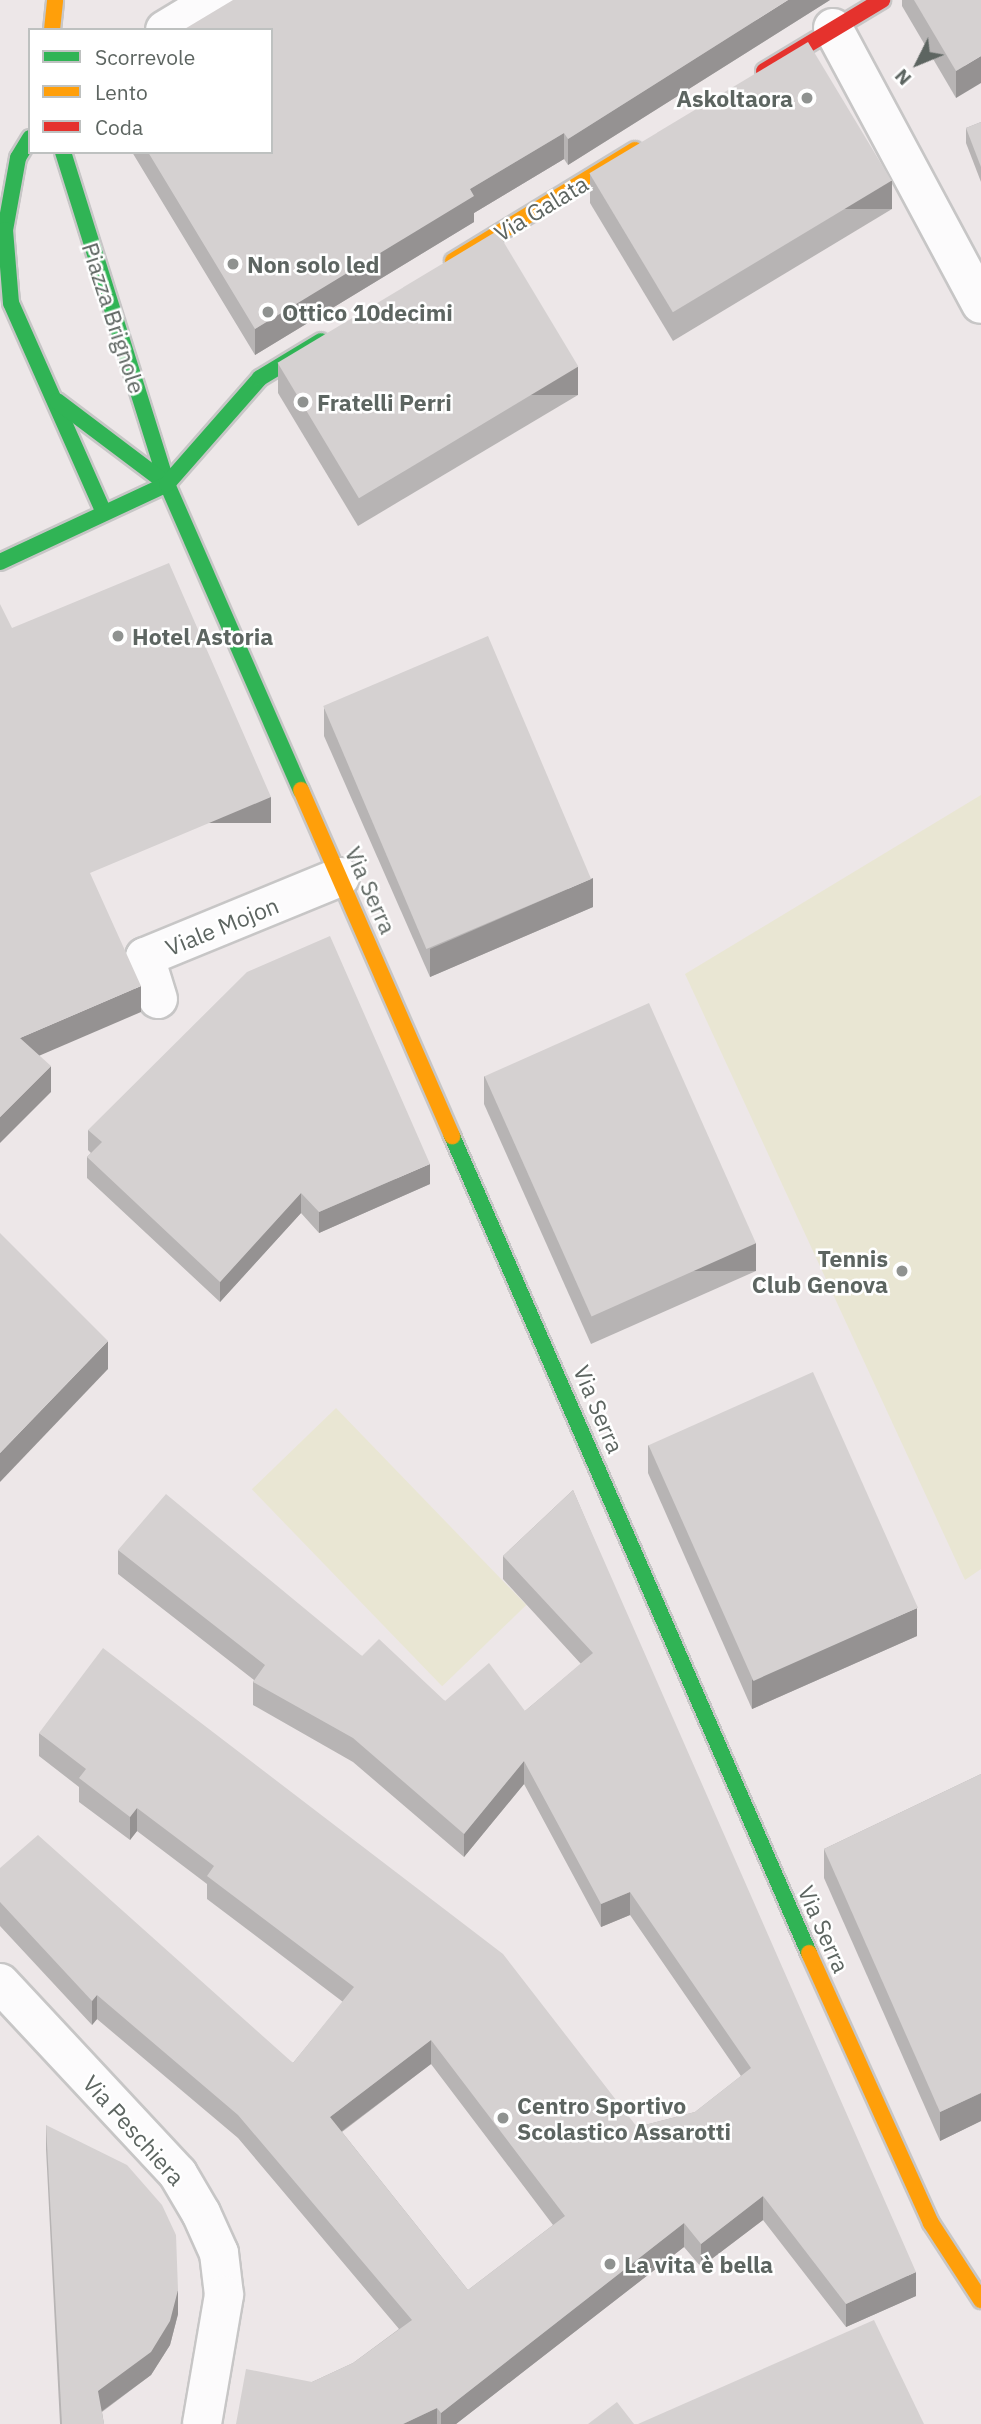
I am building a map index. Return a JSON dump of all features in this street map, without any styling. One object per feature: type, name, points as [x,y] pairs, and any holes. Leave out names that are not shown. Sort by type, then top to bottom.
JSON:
[{"type":"main road","points":[[52,28],[55,0]]},
{"type":"main road","points":[[750,79],[882,0]]},
{"type":"main road","name":"Via Galata","points":[[433,273],[655,138]]},
{"type":"main road","name":"Piazza Brignole","points":[[28,141],[18,158],[6,242],[12,303],[103,511]]},
{"type":"main road","name":"Piazza Brignole","points":[[64,154],[167,484],[188,528]]},
{"type":"main road","points":[[2,561],[103,511],[167,484],[261,378],[340,330]]},
{"type":"main road","name":"Piazza Brignole","points":[[53,397],[167,484]]},
{"type":"main road","name":"Via Serra","points":[[188,528],[890,2136],[931,2223],[981,2300]]},
{"type":"street","points":[[168,28],[215,0]]},
{"type":"street","points":[[833,28],[981,304]]},
{"type":"street","name":"Viale Mojon","points":[[158,999],[145,957],[340,877]]},
{"type":"street","name":"Via Peschiera","points":[[0,1983],[178,2174],[201,2213],[219,2253],[224,2295],[202,2424]]},
{"type":"shaded area","name":"Tennis Club Genova","points":[[981,795],[981,1569],[965,1580],[685,974]]},
{"type":"shaded area","points":[[336,1408],[526,1605],[442,1686],[252,1489]]},
{"type":"building","points":[[233,0],[788,0],[568,139],[564,133],[470,189],[474,196],[255,329],[149,154],[273,154],[273,28],[186,28]]},
{"type":"building","points":[[914,0],[981,0],[981,56],[956,71]]},
{"type":"building","points":[[808,42],[891,181],[673,312],[589,173]]},
{"type":"building","points":[[981,122],[981,167],[966,128]]},
{"type":"building","points":[[497,231],[578,366],[359,498],[278,363]]},
{"type":"building","points":[[169,563],[271,797],[90,873],[141,986],[20,1038],[51,1066],[0,1117],[0,604],[12,628]]},
{"type":"building","points":[[488,636],[591,879],[426,949],[323,706]]},
{"type":"building","points":[[330,936],[430,1164],[319,1212],[301,1193],[220,1282],[87,1157],[102,1142],[88,1130],[247,972]]},
{"type":"building","points":[[649,1003],[756,1243],[592,1316],[485,1076]]},
{"type":"building","points":[[0,1233],[108,1341],[0,1453]]},
{"type":"building","points":[[813,1372],[918,1608],[753,1681],[649,1445]]},
{"type":"building","points":[[573,1490],[916,2272],[846,2304],[763,2196],[701,2244],[684,2223],[441,2413],[437,2408],[403,2424],[236,2424],[246,2369],[312,2382],[353,2363],[412,2320],[238,2115],[97,1995],[92,2001],[0,1902],[0,1868],[38,1835],[293,2063],[354,1987],[207,1876],[214,1866],[137,1808],[130,1817],[79,1778],[86,1769],[39,1733],[103,1648],[503,1954],[637,2127],[695,2112],[751,2068],[630,1892],[601,1904],[524,1761],[464,1834],[353,1738],[253,1682],[265,1665],[118,1550],[166,1494],[362,1656],[379,1639],[445,1701],[489,1663],[525,1711],[593,1653],[503,1556]],"holes":[[[431,2040],[565,2216],[468,2290],[330,2117]]]},
{"type":"building","points":[[981,1774],[981,2093],[940,2112],[824,1849]]},
{"type":"building","points":[[46,2125],[127,2165],[162,2205],[176,2235],[178,2290],[170,2321],[151,2352],[98,2391],[104,2424],[62,2424]]},
{"type":"building","points":[[874,2320],[924,2424],[638,2424]]},
{"type":"building","points":[[617,2402],[634,2424],[588,2424]]},
{"type":"traffic: fast","points":[[28,141],[18,158],[5,230],[11,303],[103,511]]},
{"type":"traffic: fast","points":[[64,154],[167,484],[301,790]]},
{"type":"traffic: fast","points":[[0,562],[167,484],[260,378],[321,341]]},
{"type":"traffic: fast","points":[[57,401],[167,484]]},
{"type":"traffic: fast","points":[[452,1136],[809,1953]]},
{"type":"traffic: slow","points":[[52,28],[55,0]]},
{"type":"traffic: slow","points":[[453,261],[635,150]]},
{"type":"traffic: slow","points":[[301,790],[452,1136]]},
{"type":"traffic: slow","points":[[809,1953],[931,2223],[981,2300]]},
{"type":"traffic: jam","points":[[764,71],[882,0]]},
{"type":"place","name":"Askoltaora","points":[[807,98]]},
{"type":"place","name":"Non solo led","points":[[233,264]]},
{"type":"place","name":"Ottico 10decimi","points":[[268,312]]},
{"type":"place","name":"Fratelli Perri","points":[[303,402]]},
{"type":"place","name":"Hotel Astoria","points":[[118,636]]},
{"type":"place","name":"Tennis Club Genova","points":[[902,1271]]},
{"type":"place","name":"Centro Sportivo Scolastico Assarotti","points":[[503,2118]]},
{"type":"place","name":"La vita è bella","points":[[610,2264]]}]
